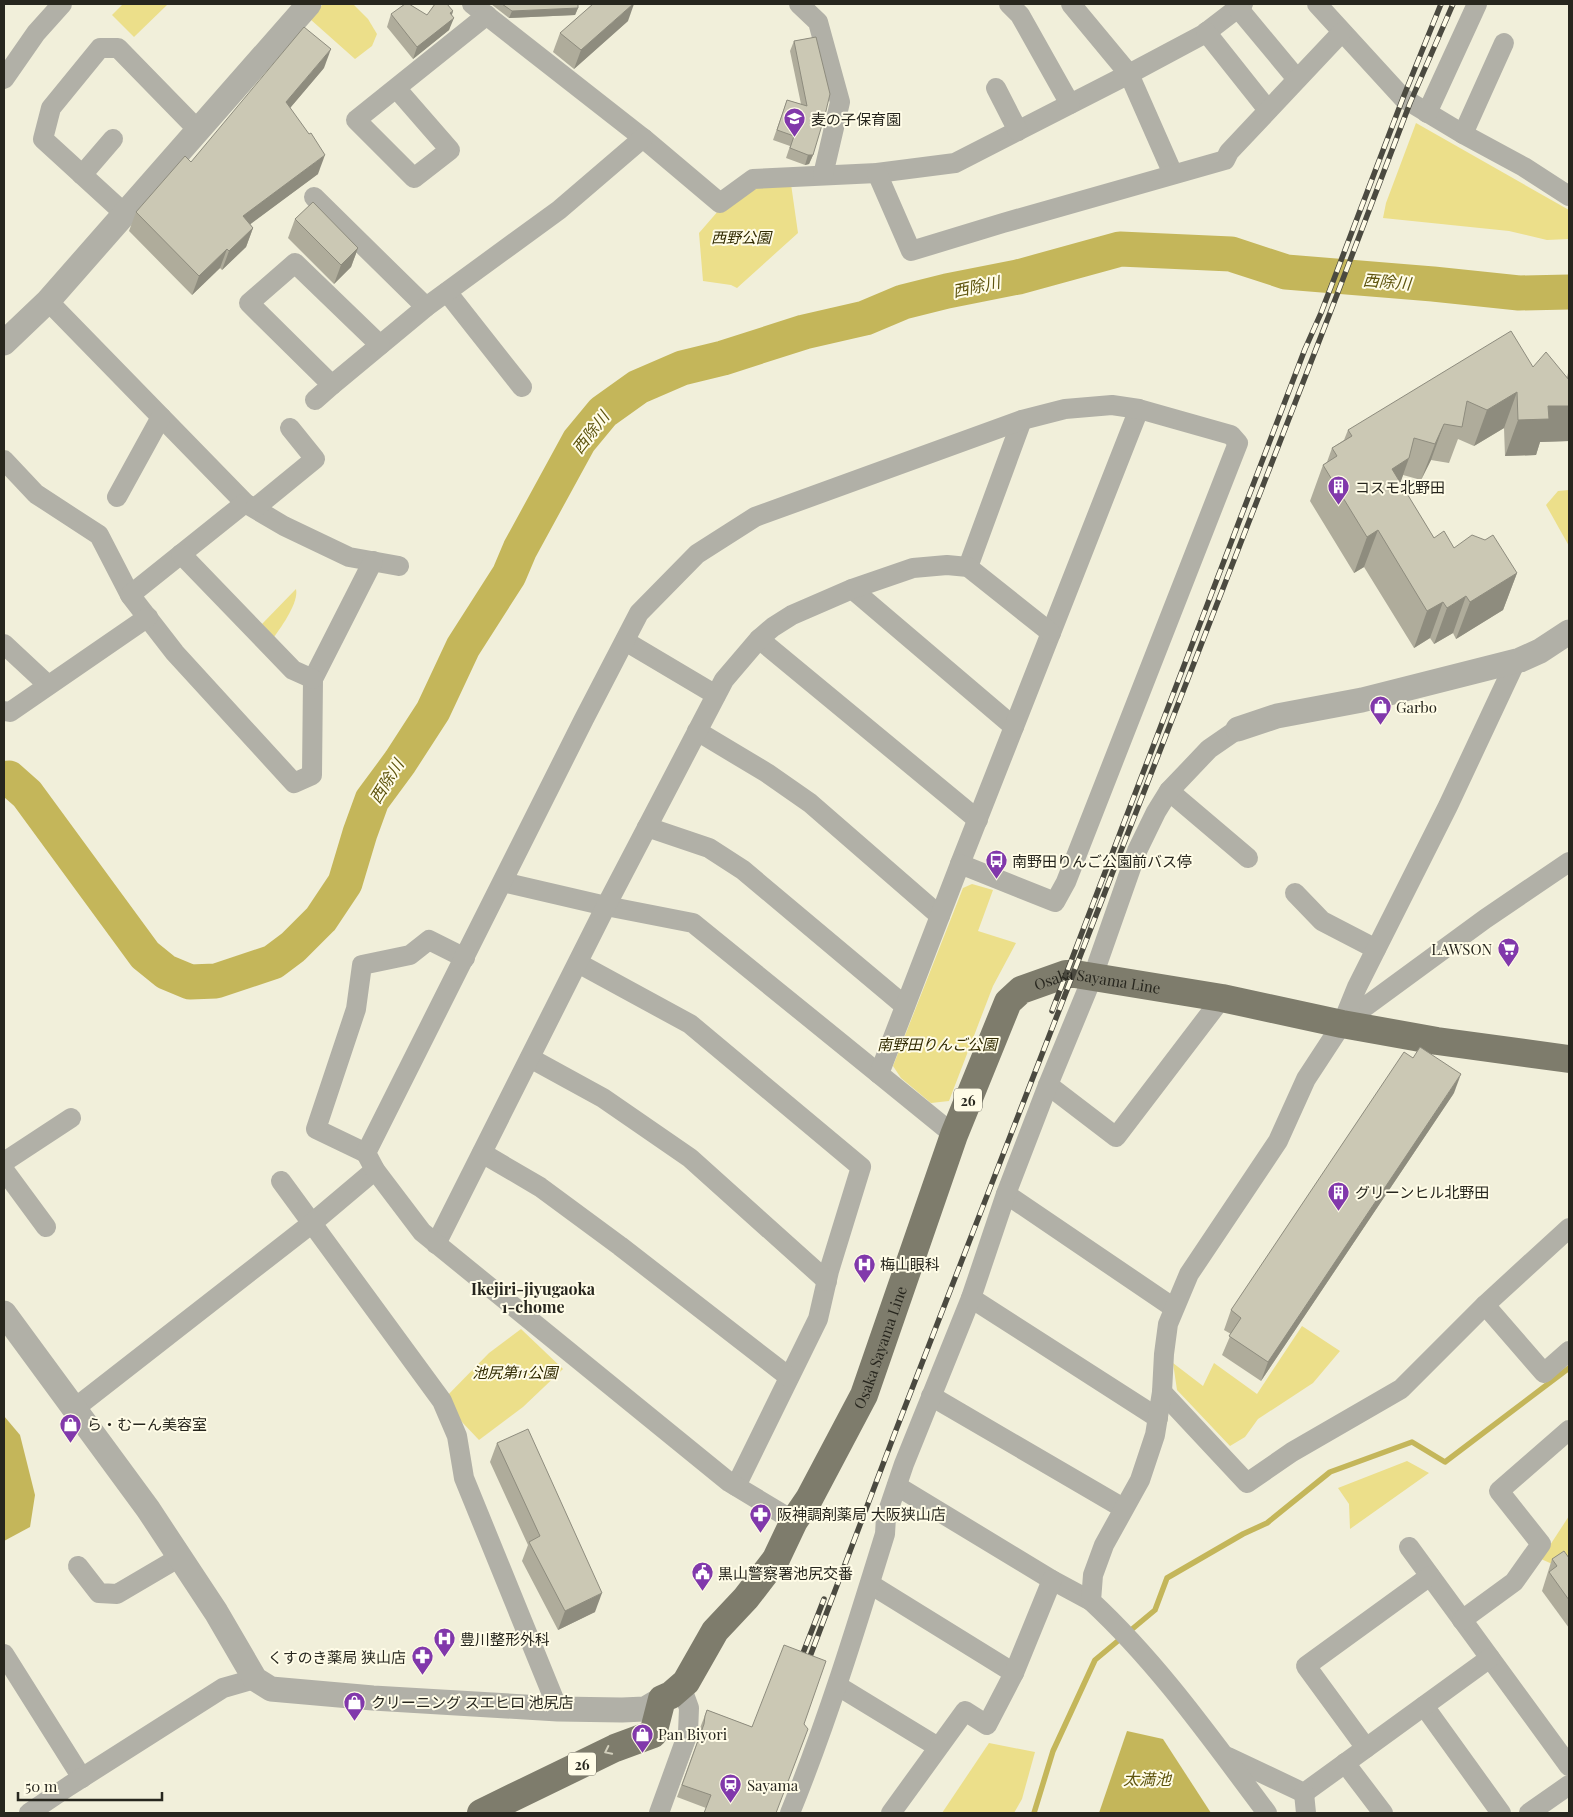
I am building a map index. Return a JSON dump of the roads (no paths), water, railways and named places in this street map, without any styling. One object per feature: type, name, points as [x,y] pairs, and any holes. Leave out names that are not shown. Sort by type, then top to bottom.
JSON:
[{"type":"main road","name":"Osaka Sayama Line","points":[[481,1813],[615,1748],[653,1734],[672,1692],[686,1682],[715,1631],[746,1598],[776,1559],[794,1521],[809,1499],[864,1395],[954,1134],[1008,1002],[1021,990],[1066,974],[1093,976],[1222,998],[1342,1024],[1437,1041],[1569,1059]]},
{"type":"street","points":[[4,80],[36,33],[62,4]]},
{"type":"street","points":[[4,343],[48,301],[308,4]]},
{"type":"street","points":[[800,4],[818,22],[840,102],[823,175]]},
{"type":"street","points":[[1009,4],[1020,15],[1070,104]]},
{"type":"street","points":[[1072,4],[1128,74],[1173,174]]},
{"type":"street","points":[[1317,4],[1403,98],[1569,194]]},
{"type":"street","points":[[1427,113],[1477,4]]},
{"type":"street","points":[[396,88],[450,150],[414,178],[356,120],[396,88],[480,10],[643,138],[720,203],[752,179],[877,173],[955,163],[1206,32],[1241,6],[1297,79]]},
{"type":"street","points":[[1206,32],[1268,110]]},
{"type":"street","points":[[877,173],[911,251],[1225,160],[1229,152],[1342,32]]},
{"type":"street","points":[[1463,134],[1504,43]]},
{"type":"street","points":[[125,214],[44,139],[51,108],[100,48],[118,48],[199,130]]},
{"type":"street","points":[[996,88],[1018,131]]},
{"type":"street","points":[[315,400],[426,307],[559,210],[643,138]]},
{"type":"street","points":[[82,174],[113,139]]},
{"type":"street","points":[[314,197],[426,307]]},
{"type":"street","points":[[332,385],[249,302],[295,263],[380,345]]},
{"type":"street","points":[[447,292],[522,387]]},
{"type":"street","points":[[48,301],[250,505],[284,526],[349,557],[399,566]]},
{"type":"street","points":[[76,1408],[311,1224],[371,1162],[465,958],[584,719],[639,614],[697,554],[755,517],[1022,420],[1065,409],[1112,405],[1139,409],[1231,435],[1238,443],[1066,882],[1055,902],[960,864]]},
{"type":"street","points":[[879,1074],[1139,409]]},
{"type":"street","points":[[117,497],[161,417]]},
{"type":"street","points":[[968,567],[1022,420]]},
{"type":"street","points":[[130,595],[181,554],[315,458],[290,428]]},
{"type":"street","points":[[4,460],[36,494],[98,535],[130,595],[174,652],[294,783],[312,775],[313,679],[373,561]]},
{"type":"street","points":[[181,554],[293,670],[313,679]]},
{"type":"street","points":[[436,1244],[606,906],[724,680],[759,639],[773,627],[792,616],[852,589],[913,568],[947,565],[968,567],[1051,633]]},
{"type":"street","points":[[852,589],[1014,727]]},
{"type":"street","points":[[4,711],[10,712],[148,617]]},
{"type":"street","points":[[790,1813],[838,1686],[885,1534],[886,1517],[904,1464],[971,1298],[1006,1194],[1093,976],[1137,851],[1156,812],[1170,791],[1209,749],[1238,729],[1277,716],[1362,700],[1516,661],[1540,651],[1569,632]]},
{"type":"street","points":[[759,639],[978,820]]},
{"type":"street","points":[[624,642],[716,695]]},
{"type":"street","points":[[4,644],[48,685]]},
{"type":"street","points":[[1091,1601],[1094,1575],[1104,1545],[1140,1480],[1155,1435],[1162,1392],[1168,1324],[1189,1274],[1278,1141],[1306,1079],[1342,1024],[1356,987],[1448,806],[1516,661]]},
{"type":"street","points":[[697,731],[767,773],[810,803],[940,916]]},
{"type":"street","points":[[1170,791],[1248,858]]},
{"type":"street","points":[[647,827],[709,848],[743,870],[905,1006]]},
{"type":"street","points":[[1342,1024],[1470,930],[1569,862]]},
{"type":"street","points":[[503,882],[606,906],[693,923],[954,1134]]},
{"type":"street","points":[[1295,893],[1322,920],[1376,949]]},
{"type":"street","points":[[465,958],[429,940],[410,955],[362,965],[356,1010],[316,1129],[371,1162],[422,1232],[436,1244],[736,1486],[794,1521]]},
{"type":"street","points":[[578,962],[690,1024],[861,1167],[827,1281],[818,1319],[736,1486]]},
{"type":"street","points":[[1048,1085],[1116,1137],[1222,998]]},
{"type":"street","points":[[530,1058],[603,1098],[690,1158],[827,1281]]},
{"type":"street","points":[[4,1162],[72,1118]]},
{"type":"street","points":[[482,1152],[540,1187],[620,1246],[789,1377]]},
{"type":"street","points":[[4,1170],[46,1227]]},
{"type":"street","points":[[281,1181],[442,1401],[457,1436],[464,1478],[558,1709]]},
{"type":"street","points":[[1006,1194],[1174,1308]]},
{"type":"street","points":[[1162,1392],[1247,1483],[1292,1452],[1401,1389],[1485,1305],[1569,1228]]},
{"type":"street","points":[[971,1298],[1158,1418]]},
{"type":"street","points":[[1485,1305],[1544,1373],[1569,1351]]},
{"type":"street","points":[[4,1313],[76,1408],[148,1509],[216,1612],[255,1679],[271,1689],[374,1698],[558,1709],[644,1709],[672,1692],[689,1708],[688,1733],[659,1813]]},
{"type":"street","points":[[931,1396],[1123,1508]]},
{"type":"street","points":[[1462,1620],[1514,1582],[1541,1544],[1499,1490],[1569,1430]]},
{"type":"street","points":[[897,1486],[1052,1580],[1091,1601],[1118,1626],[1195,1717],[1267,1813]]},
{"type":"street","points":[[1409,1547],[1569,1766]]},
{"type":"street","points":[[78,1566],[99,1593],[116,1594],[180,1557]]},
{"type":"street","points":[[1366,1748],[1306,1666],[1430,1576]]},
{"type":"street","points":[[891,1813],[964,1711],[988,1725],[1014,1673],[1052,1580]]},
{"type":"street","points":[[870,1584],[1014,1673]]},
{"type":"street","points":[[4,1654],[82,1778]]},
{"type":"street","points":[[1304,1793],[1490,1658]]},
{"type":"street","points":[[29,1813],[224,1688],[255,1679]]},
{"type":"street","points":[[838,1686],[938,1747]]},
{"type":"street","points":[[1424,1706],[1501,1813]]},
{"type":"street","points":[[1224,1755],[1304,1793]]},
{"type":"street","points":[[1345,1763],[1383,1813]]},
{"type":"street","points":[[1529,1813],[1569,1785]]},
{"type":"street","points":[[1304,1793],[1306,1813]]},
{"type":"water","points":[[4,1416],[20,1435],[35,1495],[30,1527],[4,1541]]},
{"type":"water","name":"太満池","points":[[1127,1731],[1163,1739],[1211,1813],[1099,1813]]},
{"type":"waterway","name":"西除川","points":[[4,779],[9,778],[27,794],[145,955],[166,972],[190,982],[216,981],[273,962],[293,947],[321,919],[345,883],[372,800],[400,762],[433,711],[463,647],[509,575],[520,549],[579,441],[603,412],[638,387],[682,368],[723,358],[804,332],[865,318],[903,302],[1018,277],[1120,249],[1231,254],[1286,272],[1519,293],[1569,292]]},
{"type":"waterway","points":[[1034,1813],[1053,1751],[1095,1660],[1155,1610],[1167,1578],[1243,1534],[1267,1523],[1330,1472],[1412,1442],[1445,1462],[1569,1368]]},
{"type":"railway","points":[[1052,1011],[1305,349],[1321,313],[1441,4]]},
{"type":"railway","points":[[806,1667],[1410,103],[1453,4]]},
{"type":"railway","points":[[798,1666],[824,1599]]},
{"type":"place","name":"麦の子保育園","points":[[795,138]]},
{"type":"place","name":"コスモ北野田","points":[[1339,506]]},
{"type":"place","name":"Garbo","points":[[1380,726]]},
{"type":"place","name":"南野田りんご公園前バス停","points":[[996,880]]},
{"type":"place","name":"LAWSON","points":[[1508,968]]},
{"type":"place","name":"グリーンヒル北野田","points":[[1339,1211]]},
{"type":"place","name":"梅山眼科","points":[[864,1283]]},
{"type":"place","name":"ら・むーん美容室","points":[[71,1443]]},
{"type":"place","name":"阪神調剤薬局 大阪狭山店","points":[[761,1533]]},
{"type":"place","name":"黒山警察署池尻交番","points":[[702,1592]]},
{"type":"place","name":"豊川整形外科","points":[[444,1658]]},
{"type":"place","name":"くすのき薬局 狭山店","points":[[422,1676]]},
{"type":"place","name":"クリーニング スエヒロ 池尻店","points":[[355,1721]]},
{"type":"place","name":"Pan Biyori","points":[[642,1753]]},
{"type":"place","name":"Sayama","points":[[731,1804]]},
{"type":"district","name":"Ikejiri-jiyugaoka 1-chome","points":[[533,1297]]},
{"type":"park label","name":"西野公園","points":[[741,237]]},
{"type":"park label","name":"南野田りんご公園","points":[[937,1044]]},
{"type":"park label","name":"池尻第11公園","points":[[515,1372]]}]
